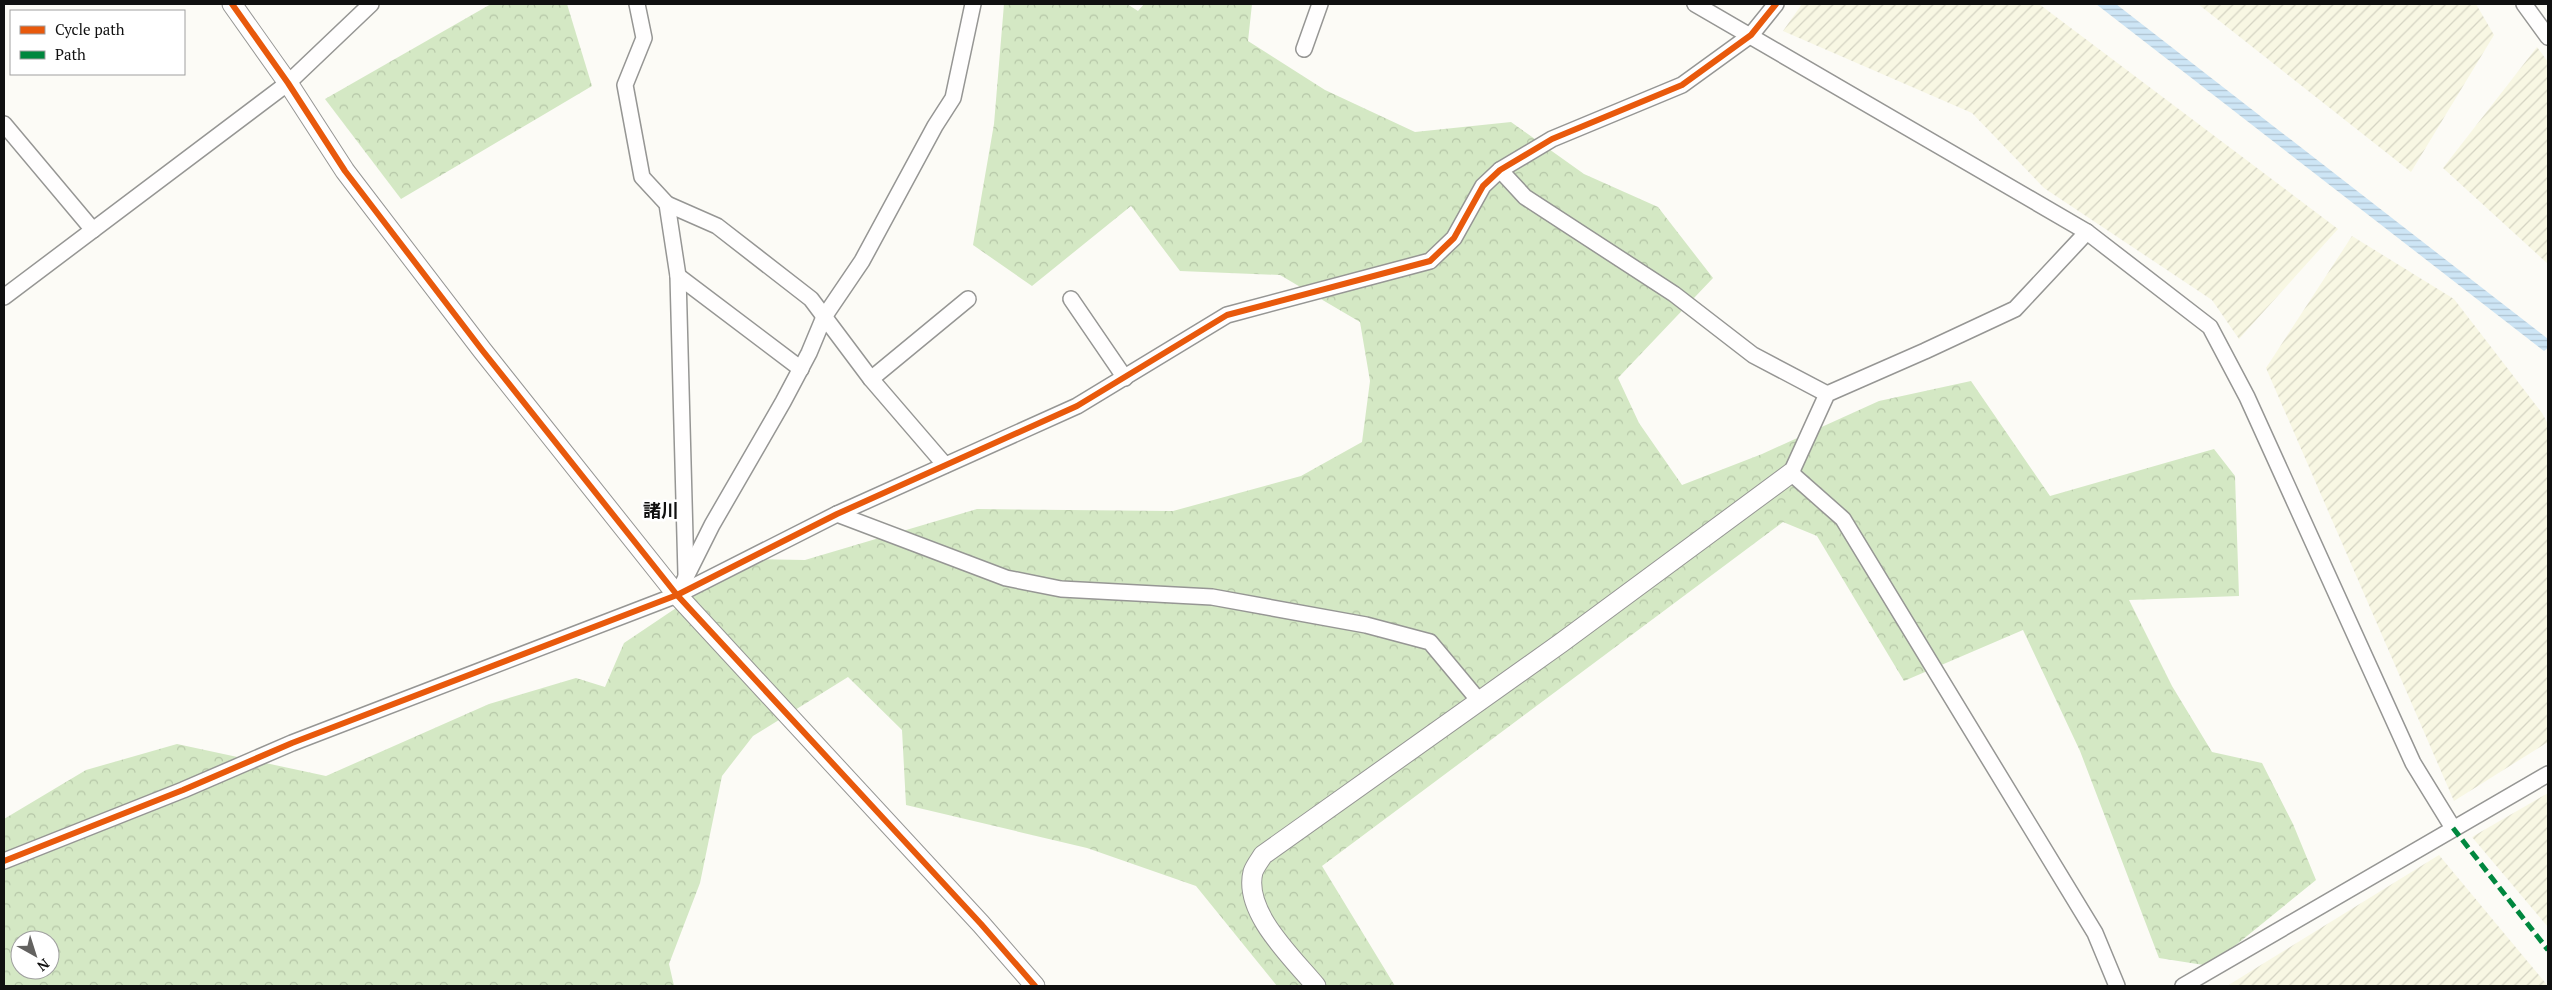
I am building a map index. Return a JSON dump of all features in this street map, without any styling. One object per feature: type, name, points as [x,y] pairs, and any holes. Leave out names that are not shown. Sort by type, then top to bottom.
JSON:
[{"type":"street","points":[[232,4],[288,83],[345,171],[482,350],[677,595],[981,924],[1035,986]]},
{"type":"street","points":[[4,298],[288,83],[371,4]]},
{"type":"street","points":[[637,4],[644,38],[625,85],[642,177],[667,204],[717,226],[811,299],[871,379],[945,465]]},
{"type":"street","points":[[677,595],[801,369],[824,317],[862,261],[953,98],[973,4]]},
{"type":"street","points":[[1304,49],[1320,4]]},
{"type":"street","points":[[1695,4],[2087,232],[2210,327],[2247,397],[2413,763],[2453,828]]},
{"type":"street","points":[[4,861],[183,790],[292,743],[677,595],[837,514],[1077,406],[1227,315],[1430,260],[1454,238],[1483,186],[1500,170],[1552,139],[1682,85],[1751,35],[1776,4]]},
{"type":"street","points":[[2524,4],[2548,37]]},
{"type":"street","points":[[4,124],[93,230]]},
{"type":"street","points":[[1500,170],[1524,197],[1674,294],[1754,355],[1827,394]]},
{"type":"street","points":[[667,204],[678,276],[686,576]]},
{"type":"street","points":[[1316,986],[1265,923],[1253,901],[1253,872],[1263,855],[1480,702],[1791,473],[1827,394],[1925,352],[2015,308],[2087,232]]},
{"type":"street","points":[[678,276],[801,369]]},
{"type":"street","points":[[871,379],[968,299]]},
{"type":"street","points":[[1071,299],[1125,378]]},
{"type":"street","points":[[1791,473],[1843,519],[2095,933],[2117,986]]},
{"type":"street","points":[[837,514],[1006,578],[1061,589],[1212,597],[1366,625],[1430,642],[1480,702]]},
{"type":"street","points":[[2183,986],[2548,774]]},
{"type":"green space","points":[[491,4],[567,4],[592,86],[401,199],[325,99]]},
{"type":"green space","points":[[1004,4],[1127,4],[1138,11],[1144,4],[1252,4],[1248,41],[1325,90],[1415,132],[1511,122],[1584,174],[1658,207],[1713,278],[1618,378],[1639,423],[1682,485],[1762,454],[1879,401],[1971,381],[2050,496],[2214,449],[2235,476],[2239,596],[2129,600],[2172,686],[2212,752],[2262,763],[2293,824],[2316,880],[2210,966],[2159,958],[2080,751],[2023,630],[1904,681],[1817,536],[1783,522],[1322,866],[1395,986],[1277,986],[1196,886],[1087,848],[906,805],[902,730],[848,677],[753,736],[722,776],[700,883],[669,964],[674,986],[4,986],[4,819],[86,770],[177,744],[326,776],[489,704],[576,678],[605,687],[624,643],[749,559],[805,560],[977,509],[1173,511],[1301,476],[1362,442],[1370,381],[1360,322],[1280,275],[1180,271],[1131,206],[1032,286],[973,245],[994,124]]},
{"type":"green space","points":[[1802,4],[2039,4],[2338,229],[2239,339],[2212,300],[2044,188],[1972,113],[1783,31]]},
{"type":"green space","points":[[2198,4],[2476,4],[2494,35],[2411,172]]},
{"type":"green space","points":[[2537,47],[2548,62],[2548,264],[2443,168]]},
{"type":"green space","points":[[2352,236],[2454,299],[2542,413],[2548,424],[2548,742],[2454,801],[2266,368]]},
{"type":"green space","points":[[2548,793],[2548,927],[2472,837]]},
{"type":"green space","points":[[2439,855],[2548,986],[2227,986]]},
{"type":"water","points":[[2096,4],[2116,4],[2548,339],[2548,348],[2544,351]]},
{"type":"marked path","points":[[2453,828],[2548,950]]},
{"type":"cycle path","points":[[232,4],[288,83],[345,171],[482,350],[677,595],[981,924],[1035,986]]},
{"type":"cycle path","points":[[4,861],[183,790],[292,743],[677,595],[837,514],[1077,406],[1227,315],[1430,261],[1454,238],[1483,186],[1500,170],[1552,139],[1682,85],[1751,35],[1776,4]]},
{"type":"district","name":"諸川","points":[[661,510]]}]
